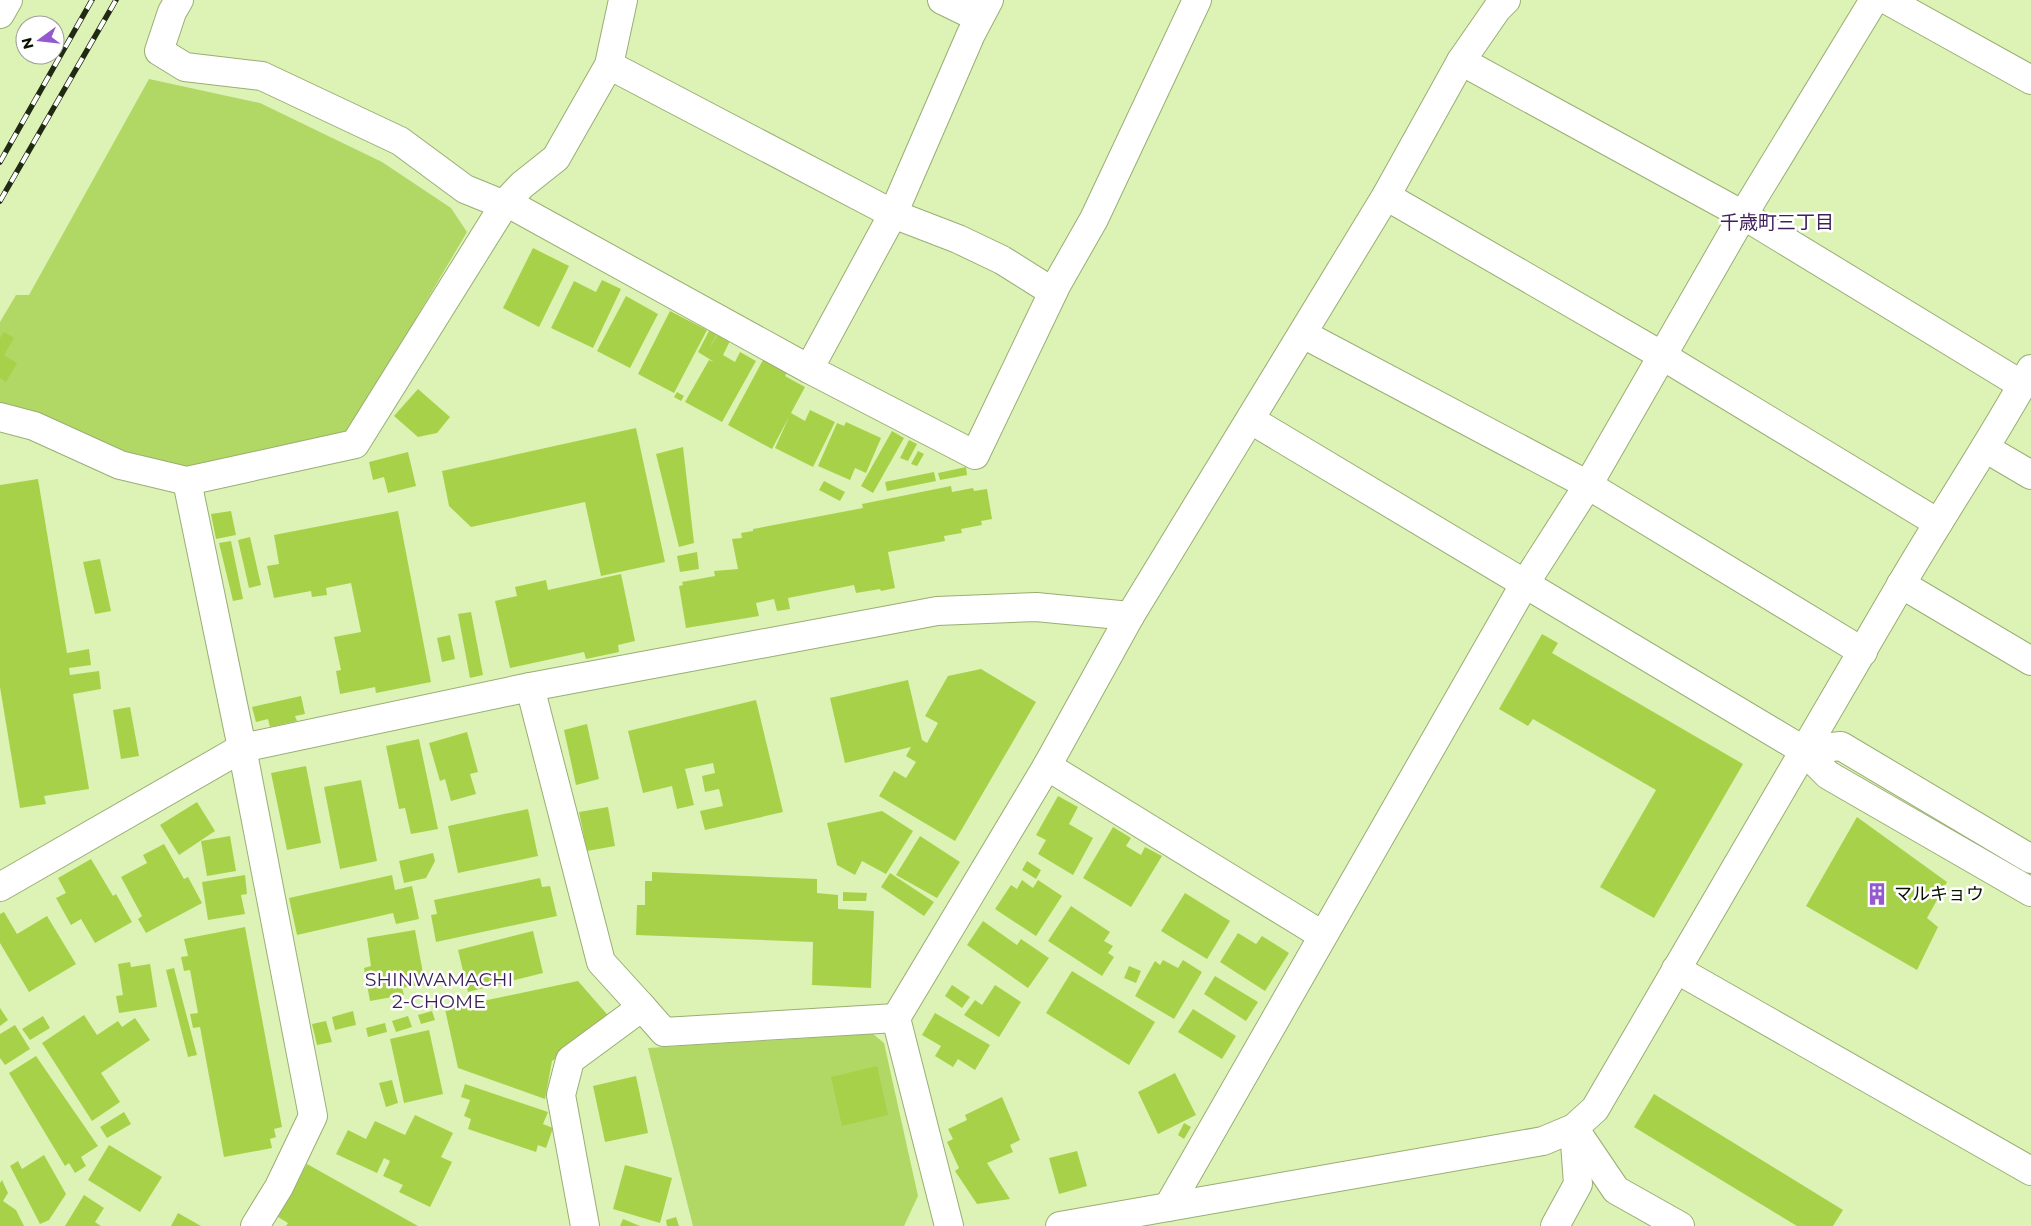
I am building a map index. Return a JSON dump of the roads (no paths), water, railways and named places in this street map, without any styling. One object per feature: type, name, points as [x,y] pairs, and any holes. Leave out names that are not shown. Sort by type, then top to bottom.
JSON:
[{"type":"street","points":[[0,14],[8,0]]},
{"type":"street","points":[[179,0],[172,12],[160,51],[185,67],[262,76],[400,141],[465,189],[497,202],[506,202],[809,369],[975,455],[1054,292],[1094,219],[1197,0]]},
{"type":"street","points":[[0,417],[34,426],[120,465],[188,481],[355,444],[506,202],[522,185],[556,158],[609,65],[623,0]]},
{"type":"street","points":[[809,369],[893,214],[984,9],[942,0]]},
{"type":"street","points":[[949,1226],[896,1018],[1047,766],[1130,616],[1386,196],[1461,61],[1506,0]]},
{"type":"street","points":[[1168,1207],[1524,585],[1588,485],[1743,215],[1874,0]]},
{"type":"street","points":[[1887,0],[2031,80]]},
{"type":"street","points":[[1060,1226],[1543,1141],[1574,1128],[1595,1109],[1803,750],[2027,377],[1743,215],[1461,61]]},
{"type":"street","points":[[609,65],[893,214],[958,239],[1002,260],[1054,292]]},
{"type":"street","points":[[1386,196],[1661,355],[1938,523]]},
{"type":"street","points":[[1303,334],[1588,485],[1863,652]]},
{"type":"street","points":[[1251,420],[1524,585],[1803,750],[1828,775],[2031,892]]},
{"type":"street","points":[[1985,448],[2031,475]]},
{"type":"street","points":[[188,481],[313,1116],[279,1187],[255,1226]]},
{"type":"street","points":[[1901,584],[2031,662]]},
{"type":"street","points":[[0,887],[242,748],[530,687],[937,611],[1036,607],[1130,616]]},
{"type":"street","points":[[530,687],[601,962],[664,1032],[896,1018]]},
{"type":"street","points":[[1803,750],[1841,746],[2031,859]]},
{"type":"street","points":[[1047,766],[1322,935]]},
{"type":"street","points":[[1676,970],[2031,1171]]},
{"type":"street","points":[[585,1226],[561,1095],[570,1060],[642,1007]]},
{"type":"street","points":[[1555,1226],[1578,1184],[1574,1128]]},
{"type":"street","points":[[1574,1128],[1616,1190],[1680,1226]]},
{"type":"railway","points":[[0,162],[92,0]]},
{"type":"railway","points":[[0,201],[116,0]]},
{"type":"place","name":"マルキョウ","points":[[1877,894]]},
{"type":"district","name":"千歳町三丁目","points":[[1777,222]]},
{"type":"district","name":"SHINWAMACHI 2-CHOME","points":[[439,990]]}]
